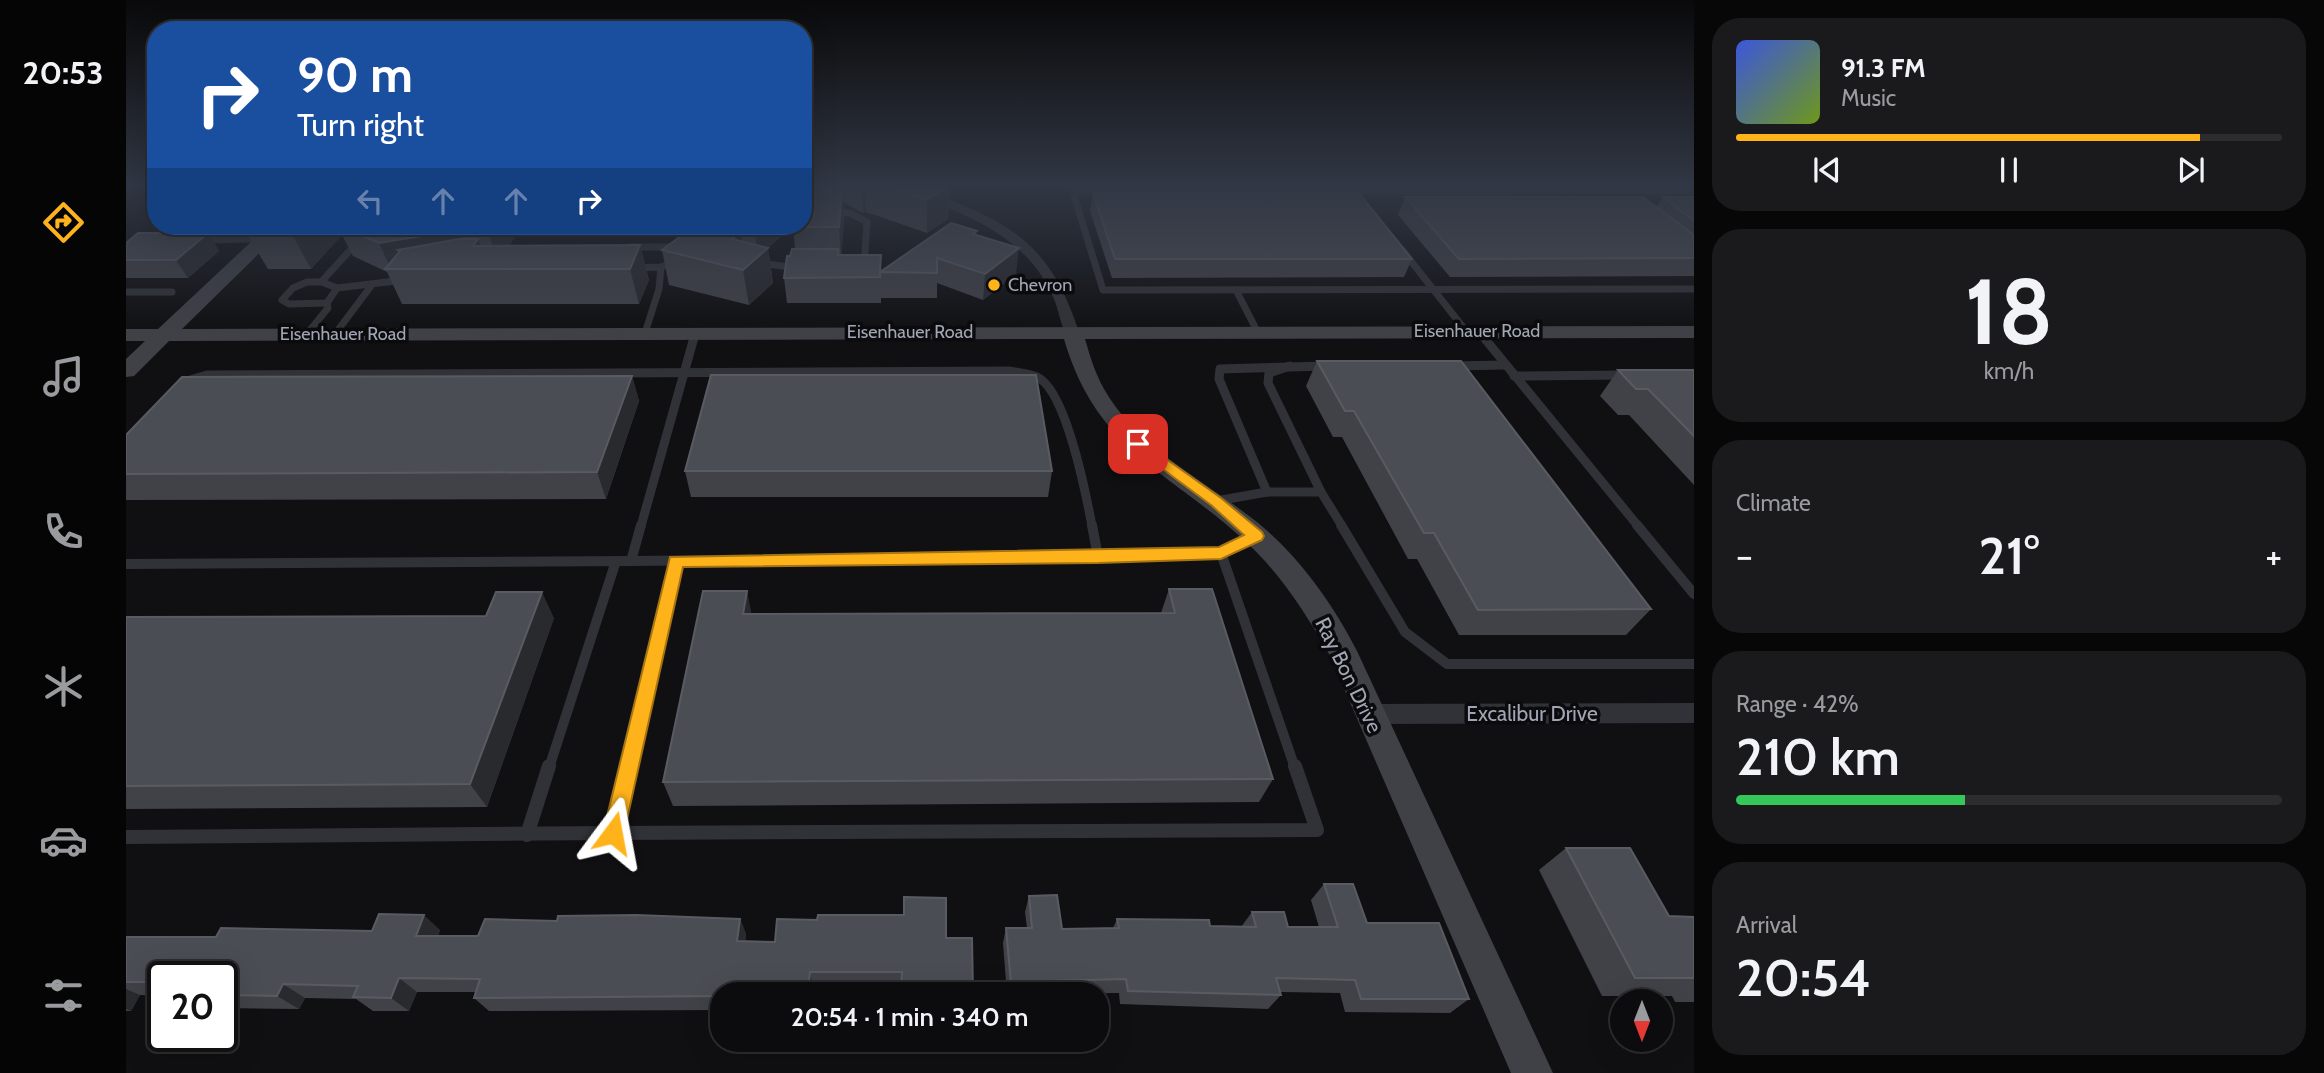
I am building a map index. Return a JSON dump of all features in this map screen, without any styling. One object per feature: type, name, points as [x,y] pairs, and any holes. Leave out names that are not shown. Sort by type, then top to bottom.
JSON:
[{"type":"main road","name":"Eisenhauer Road","points":[[1257,331],[1694,332]]},
{"type":"main road","name":"Eisenhauer Road","points":[[126,335],[1072,332]]},
{"type":"main road","name":"Ray Bon Drive","points":[[1072,332],[1087,379],[1111,416],[1149,453],[1216,502],[1256,536],[1298,582],[1322,615],[1342,651],[1532,1073]]},
{"type":"street","points":[[126,371],[268,236]]},
{"type":"street","name":"Ray Bon Drive","points":[[1011,236],[1049,272],[1067,310],[1072,332]]},
{"type":"street","name":"Eisenhauer Road","points":[[1072,332],[1257,331]]},
{"type":"street","name":"Excalibur Drive","points":[[1369,714],[1694,713]]},
{"type":"lane","points":[[197,240],[234,236]]},
{"type":"lane","points":[[323,281],[363,236]]},
{"type":"lane","points":[[850,268],[863,268],[866,236]]},
{"type":"lane","points":[[1086,236],[1103,290],[1694,289]]},
{"type":"lane","points":[[1399,246],[1433,290],[1505,365],[1694,594]]},
{"type":"lane","points":[[625,247],[684,252],[674,263],[661,267],[626,268]]},
{"type":"lane","points":[[745,260],[784,268],[811,268]]},
{"type":"lane","points":[[645,333],[653,309],[661,267]]},
{"type":"lane","points":[[327,303],[289,304],[282,300],[295,286],[323,281],[337,288],[371,286],[415,277]]},
{"type":"lane","points":[[335,334],[371,286]]},
{"type":"lane","points":[[307,334],[328,308],[327,303],[337,288]]},
{"type":"lane","points":[[1236,290],[1257,331]]},
{"type":"lane","points":[[126,292],[172,292]]},
{"type":"lane","points":[[631,561],[695,333]]},
{"type":"lane","points":[[1438,366],[1505,365]]},
{"type":"lane","points":[[1290,366],[1269,373],[1268,383],[1321,492],[1405,632],[1447,664],[1694,664]]},
{"type":"lane","points":[[1267,492],[1219,374],[1220,369],[1330,366]]},
{"type":"lane","points":[[179,383],[207,375],[1010,371],[1038,377],[1055,393],[1082,474],[1098,557]]},
{"type":"lane","points":[[1514,376],[1639,375]]},
{"type":"lane","points":[[1216,502],[1267,492],[1321,492]]},
{"type":"lane","points":[[126,564],[1098,557],[1221,553],[1256,536]]},
{"type":"lane","points":[[126,837],[1317,830],[1221,553]]},
{"type":"lane","points":[[527,835],[616,561]]},
{"type":"lane","points":[[613,833],[676,561]]},
{"type":"building","points":[[134,236],[204,236],[176,260],[126,260],[126,243]]},
{"type":"building","points":[[363,236],[422,236],[379,243]]},
{"type":"building","points":[[681,236],[736,236],[732,239],[768,248],[743,270],[662,250]]},
{"type":"building","points":[[932,236],[980,236],[1019,248],[985,274],[937,258],[937,273],[880,272]]},
{"type":"building","points":[[1107,236],[1394,236],[1412,259],[1115,259]]},
{"type":"building","points":[[1439,236],[1694,236],[1694,258],[1459,259]]},
{"type":"building","points":[[459,239],[478,239],[473,246],[640,245],[630,269],[385,269],[400,251],[398,250]]},
{"type":"building","points":[[792,249],[838,249],[838,255],[881,255],[880,277],[784,278],[787,256],[790,256]]},
{"type":"building","points":[[1317,361],[1461,361],[1651,609],[1478,610],[1434,533],[1424,533],[1354,411],[1345,411]]},
{"type":"building","points":[[1618,370],[1694,370],[1694,436],[1648,389],[1636,389]]},
{"type":"building","points":[[711,375],[1036,375],[1052,471],[685,471]]},
{"type":"building","points":[[632,376],[597,472],[126,474],[126,435],[182,377]]},
{"type":"building","points":[[1169,589],[1212,589],[1273,779],[663,782],[703,591],[747,591],[743,614],[1175,613]]},
{"type":"building","points":[[496,592],[542,592],[470,784],[126,786],[126,617],[486,616]]},
{"type":"building","points":[[1566,848],[1630,848],[1669,916],[1694,917],[1694,978],[1635,978]]},
{"type":"building","points":[[1324,884],[1353,884],[1367,923],[1439,923],[1469,999],[1361,999],[1355,980],[1276,978],[1281,995],[1128,991],[1126,979],[1011,982],[1006,928],[1032,928],[1029,896],[1057,895],[1062,929],[1119,928],[1117,919],[1209,920],[1210,926],[1256,927],[1252,912],[1284,912],[1288,927],[1338,927]]},
{"type":"building","points":[[904,897],[946,898],[946,938],[972,938],[973,982],[902,982],[902,972],[810,972],[809,982],[710,982],[710,996],[474,998],[480,979],[399,978],[391,998],[353,997],[358,986],[283,984],[277,996],[238,995],[238,961],[147,961],[147,982],[126,982],[126,937],[216,937],[221,928],[372,931],[379,914],[424,915],[416,936],[478,936],[485,919],[557,921],[558,916],[636,915],[740,919],[737,941],[775,942],[777,919],[817,920],[818,915],[904,915]]},
{"type":"place","name":"Chevron","points":[[994,285]]},
{"type":"route","points":[[613,833],[676,561],[1098,557],[1221,553],[1256,536],[1216,502],[1138,444]]}]
